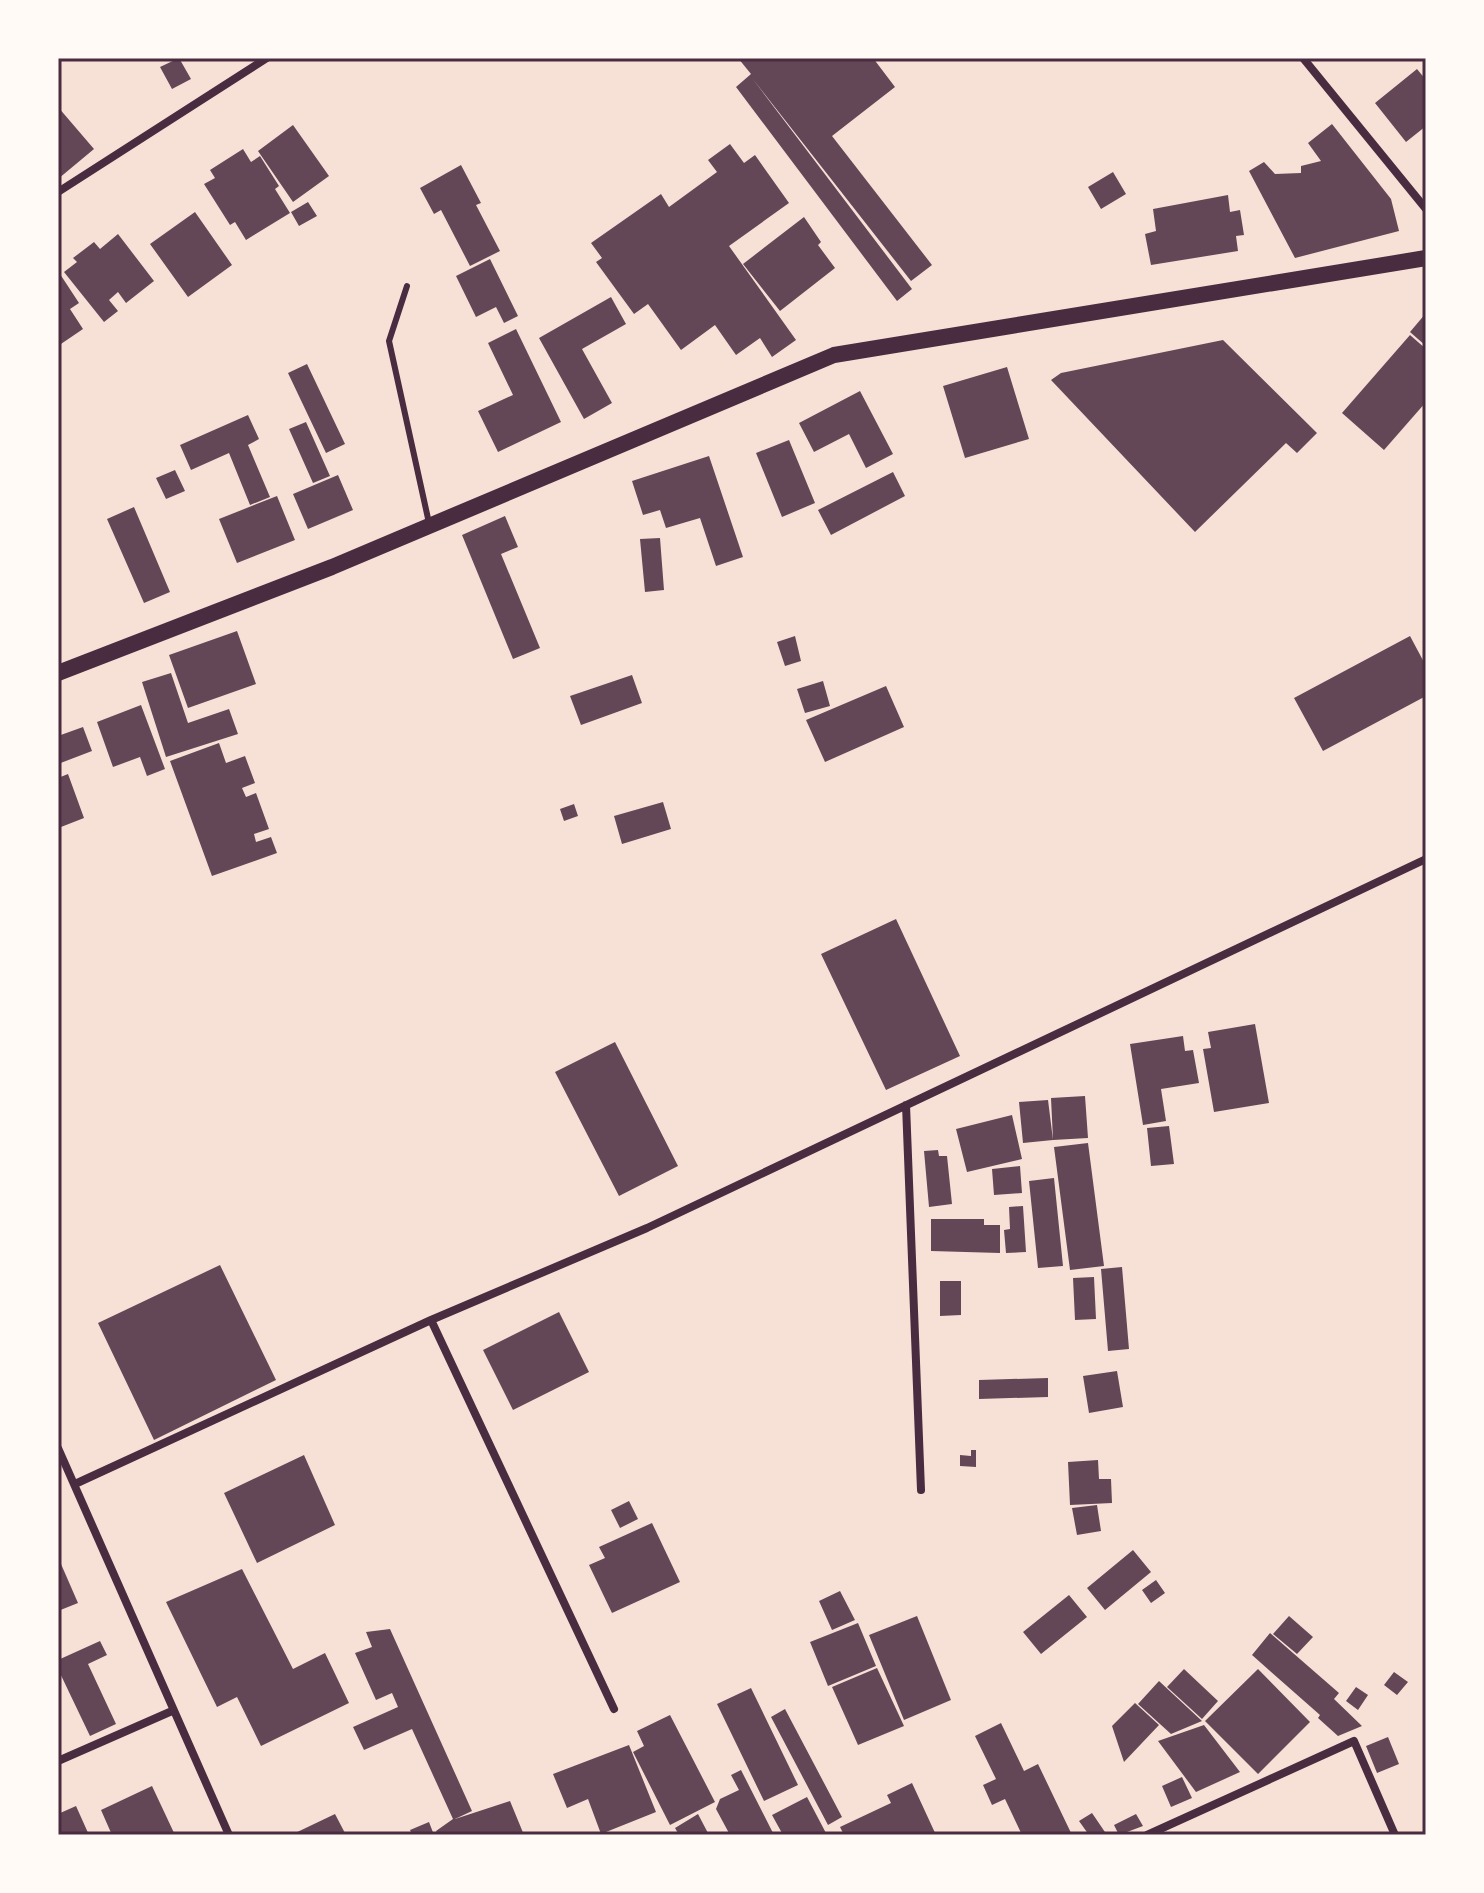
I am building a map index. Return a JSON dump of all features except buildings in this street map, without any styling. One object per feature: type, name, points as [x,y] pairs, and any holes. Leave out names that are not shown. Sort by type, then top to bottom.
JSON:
[{"type":"main road","points":[[58,673],[430,526],[834,355],[1426,258]]},
{"type":"street","points":[[58,192],[267,58]]},
{"type":"street","points":[[1303,58],[1426,209]]},
{"type":"street","points":[[75,1484],[431,1320],[647,1228],[1426,859]]},
{"type":"street","points":[[906,1105],[921,1490]]},
{"type":"street","points":[[431,1320],[614,1709]]},
{"type":"street","points":[[58,1448],[229,1835]]},
{"type":"street","points":[[58,1761],[172,1711]]},
{"type":"street","points":[[1147,1835],[1354,1741],[1395,1835]]},
{"type":"lane","points":[[407,286],[389,341],[430,526]]}]
